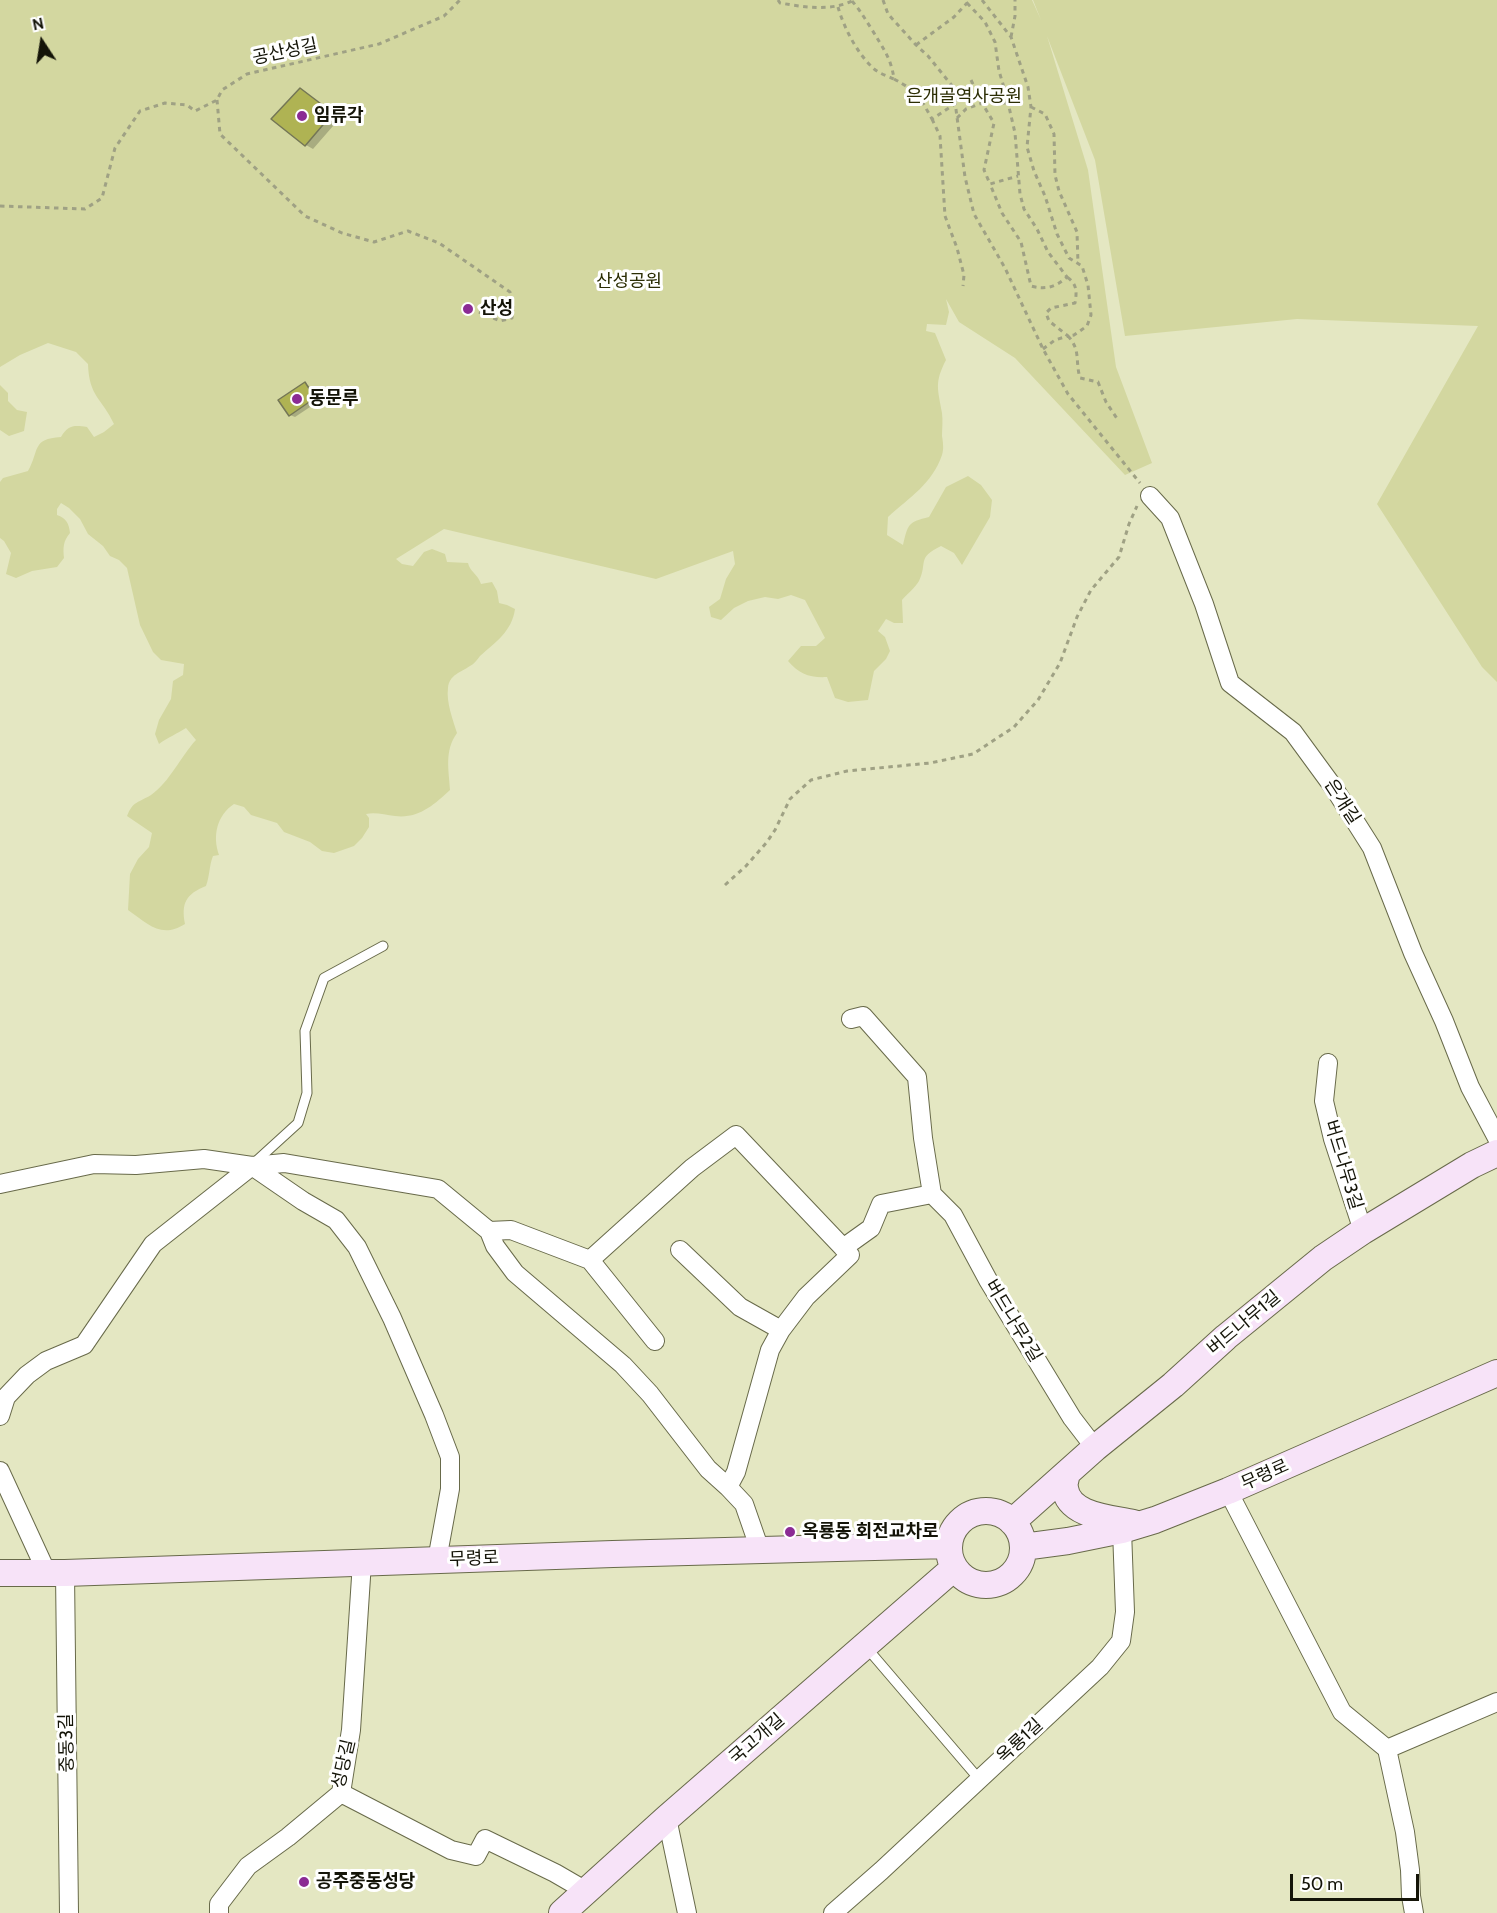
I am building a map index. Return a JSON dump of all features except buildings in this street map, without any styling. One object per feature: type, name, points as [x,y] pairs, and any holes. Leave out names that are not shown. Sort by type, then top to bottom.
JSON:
[{"type":"main road","name":"버드나무1길","points":[[1012,1522],[1235,1330],[1323,1258],[1363,1230],[1472,1165],[1497,1153]]},
{"type":"main road","name":"무령로","points":[[1023,1547],[1068,1541],[1131,1527],[1187,1508],[1497,1373]]},
{"type":"main road","points":[[1067,1473],[1065,1488],[1070,1503],[1088,1513],[1131,1527]]},
{"type":"main road","points":[[978,1512],[1002,1515],[1012,1522],[1023,1547],[1016,1570],[997,1584],[972,1583],[962,1577],[951,1556],[952,1534],[958,1524],[967,1516],[978,1512]]},
{"type":"main road","name":"무령로","points":[[0,1573],[760,1550],[951,1556]]},
{"type":"main road","name":"국고개길","points":[[562,1913],[667,1818],[865,1646],[951,1556]]},
{"type":"street","name":"은개길","points":[[1150,496],[1170,518],[1204,604],[1230,683],[1293,732],[1334,788],[1372,848],[1413,953],[1470,1087],[1497,1138]]},
{"type":"street","points":[[843,1248],[871,1228],[881,1204],[932,1194],[923,1138],[917,1077],[863,1016],[851,1019]]},
{"type":"street","name":"버드나무3길","points":[[1328,1063],[1324,1101],[1339,1161],[1363,1230]]},
{"type":"street","points":[[590,1260],[692,1168],[736,1135],[850,1255],[806,1297],[781,1330],[770,1350],[736,1472],[728,1487]]},
{"type":"street","points":[[0,1184],[94,1164],[136,1166],[204,1159],[252,1166],[284,1163],[438,1189],[489,1231],[495,1246],[515,1272],[623,1365],[650,1394],[708,1469],[744,1504],[760,1550]]},
{"type":"street","points":[[0,1416],[6,1397],[27,1375],[46,1361],[84,1345],[153,1244],[252,1166]]},
{"type":"street","points":[[252,1166],[303,1201],[336,1220],[357,1247],[392,1318],[450,1457],[450,1489],[437,1560]]},
{"type":"street","name":"버드나무2길","points":[[932,1194],[953,1215],[988,1280],[1072,1418],[1095,1449]]},
{"type":"street","points":[[489,1231],[511,1230],[590,1260],[655,1341]]},
{"type":"street","points":[[680,1250],[740,1307],[781,1330]]},
{"type":"street","points":[[0,1471],[56,1573]]},
{"type":"street","points":[[1228,1491],[1342,1712],[1387,1749],[1405,1832],[1414,1913]]},
{"type":"street","name":"옥룡1길","points":[[833,1913],[1100,1668],[1121,1641],[1131,1527]]},
{"type":"street","name":"성당길","points":[[219,1913],[219,1904],[248,1866],[288,1837],[341,1793],[351,1730],[362,1562]]},
{"type":"street","name":"중동3길","points":[[56,1573],[69,1913]]},
{"type":"street","points":[[1387,1749],[1497,1702]]},
{"type":"street","points":[[341,1793],[452,1850],[476,1856],[485,1839],[586,1891]]},
{"type":"street","points":[[667,1818],[687,1913]]},
{"type":"lane","points":[[252,1166],[298,1123],[307,1093],[305,1031],[324,978],[383,946]]},
{"type":"lane","points":[[865,1646],[979,1779]]},
{"type":"path","name":"공산성길","points":[[0,206],[85,209],[102,198],[115,148],[140,111],[165,103],[187,105],[195,111],[217,100],[222,90],[247,74],[379,44],[444,16],[460,0]]},
{"type":"path","points":[[778,0],[780,3],[796,6],[838,7],[853,1],[886,52],[892,65],[894,79]]},
{"type":"path","points":[[725,885],[767,842],[790,799],[811,780],[847,771],[930,763],[973,754],[1014,727],[1038,700],[1060,663],[1077,617],[1091,590],[1119,557],[1139,501],[1150,496],[1068,394],[1043,349],[1005,268],[974,214],[965,177],[953,87],[928,56],[888,15],[883,0]]},
{"type":"path","points":[[981,0],[1011,37],[1028,87],[1031,107],[1027,147],[1034,171],[1045,195],[1056,234],[1070,258],[1082,266],[1088,285],[1091,315],[1088,326],[1074,335],[1055,340],[1043,349]]},
{"type":"path","points":[[1011,37],[1015,16],[1014,0]]},
{"type":"path","points":[[916,45],[954,17],[966,2],[985,21],[995,42],[999,71],[1008,103],[1024,209],[1038,229],[1048,252],[1077,287],[1076,303],[1051,308],[1046,313],[1049,321],[1076,344],[1080,378],[1098,382],[1106,402],[1119,420]]},
{"type":"path","points":[[838,7],[843,24],[873,69],[914,90],[921,98],[940,136],[945,216],[964,275],[963,286]]},
{"type":"path","points":[[971,80],[994,123],[984,170],[1002,213],[1021,242],[1031,286],[1044,289],[1059,284],[1067,277]]},
{"type":"path","points":[[217,100],[220,134],[306,216],[342,232],[374,242],[408,231],[439,243],[510,292],[513,304],[512,318],[500,321],[479,312]]},
{"type":"path","points":[[957,118],[966,109],[982,103],[1008,103]]},
{"type":"path","points":[[932,119],[955,104]]},
{"type":"path","points":[[1031,107],[1045,114],[1054,134],[1055,175],[1059,191],[1077,232],[1078,264]]},
{"type":"path","points":[[990,184],[1018,177]]},
{"type":"green space","points":[[0,0],[1032,0],[1041,20],[1033,0],[1497,0],[1497,682],[1482,667],[1377,504],[1478,326],[1297,319],[1125,336],[1095,160],[1047,36],[1088,170],[1116,367],[1152,463],[1125,475],[1015,358],[959,322],[946,299],[949,312],[946,325],[927,324],[926,331],[935,333],[946,360],[938,386],[943,453],[926,482],[888,517],[887,535],[903,545],[910,525],[929,517],[946,487],[968,476],[981,485],[992,500],[990,517],[962,565],[954,553],[941,546],[928,554],[919,581],[902,600],[903,623],[894,623],[886,619],[878,631],[885,637],[890,651],[886,659],[874,671],[868,700],[848,702],[835,698],[827,677],[805,674],[788,661],[801,646],[816,646],[825,638],[805,600],[791,595],[778,599],[765,597],[748,601],[734,608],[721,620],[711,617],[709,607],[720,599],[726,579],[735,564],[733,551],[656,579],[444,529],[396,559],[402,564],[413,566],[424,552],[432,549],[445,554],[447,562],[468,563],[481,584],[492,582],[497,591],[499,603],[515,609],[511,624],[502,636],[473,664],[453,677],[449,684],[449,705],[457,733],[449,754],[450,790],[432,806],[411,815],[366,814],[369,818],[369,827],[362,838],[354,846],[334,853],[322,851],[310,842],[284,832],[277,823],[251,815],[244,807],[234,804],[220,820],[216,833],[219,855],[213,856],[206,886],[194,892],[186,900],[185,924],[169,930],[148,925],[128,910],[130,874],[138,859],[149,847],[152,833],[127,816],[134,805],[164,784],[196,740],[186,728],[159,744],[155,734],[159,720],[171,699],[173,681],[183,675],[184,664],[161,660],[153,652],[140,625],[127,568],[119,560],[110,556],[103,546],[88,534],[80,519],[69,508],[61,503],[57,509],[57,515],[66,521],[70,533],[64,545],[64,558],[57,567],[32,571],[16,578],[6,574],[11,553],[0,538],[0,482],[3,478],[28,471],[41,443],[51,438],[61,437],[69,428],[87,427],[94,437],[114,424],[94,391],[88,364],[76,352],[48,343],[0,367]]},
{"type":"green space","points":[[0,385],[8,393],[8,401],[17,410],[27,412],[24,431],[9,436],[0,430]]},
{"type":"place","name":"임류각","points":[[302,116]]},
{"type":"place","name":"산성","points":[[468,309]]},
{"type":"place","name":"동문루","points":[[297,399]]},
{"type":"place","name":"옥룡동 회전교차로","points":[[790,1532]]},
{"type":"place","name":"공주중동성당","points":[[304,1882]]},
{"type":"park label","name":"은개골역사공원","points":[[964,97]]},
{"type":"park label","name":"산성공원","points":[[629,282]]}]
